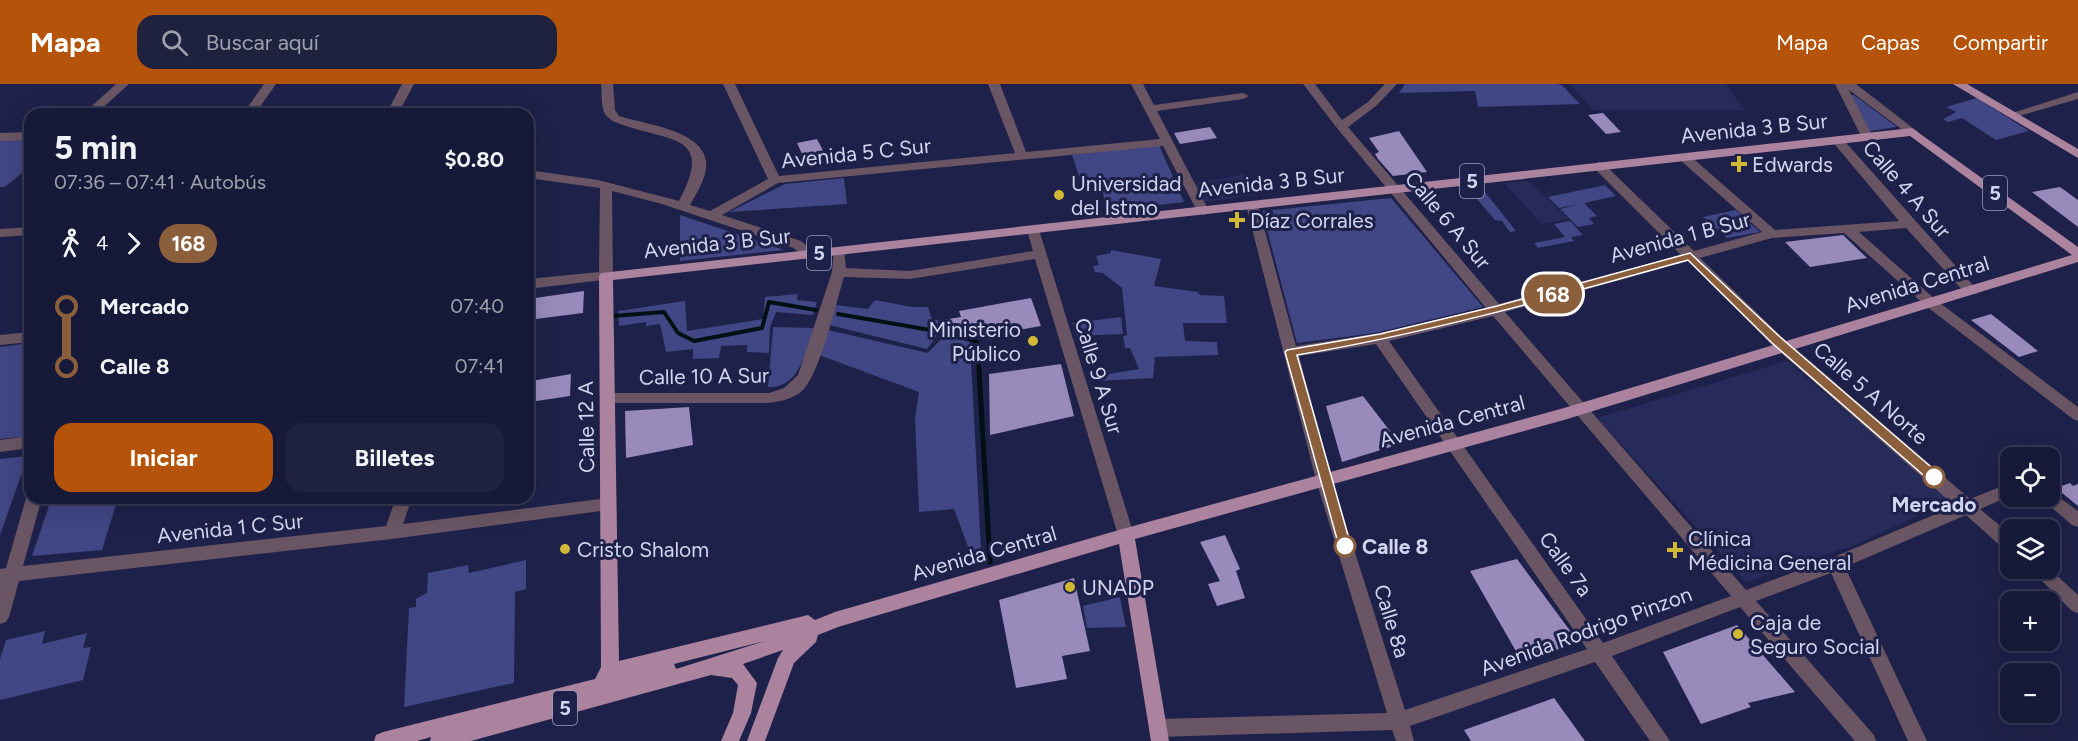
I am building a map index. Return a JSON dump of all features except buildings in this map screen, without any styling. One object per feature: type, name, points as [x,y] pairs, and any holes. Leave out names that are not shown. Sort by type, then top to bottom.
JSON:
[{"type":"main road","points":[[1959,84],[2078,154]]},
{"type":"main road","name":"Avenida 3 B Sur","points":[[606,276],[1912,132]]},
{"type":"main road","name":"5","points":[[1912,132],[2075,255]]},
{"type":"main road","name":"Avenida Central","points":[[835,620],[1126,535],[1579,409],[1971,291],[2075,255]]},
{"type":"main road","points":[[606,293],[618,281],[636,273]]},
{"type":"main road","name":"Calle 12 A","points":[[606,276],[610,668]]},
{"type":"main road","points":[[1126,535],[1159,735]]},
{"type":"main road","name":"5","points":[[439,741],[690,673],[764,650],[835,620]]},
{"type":"main road","points":[[610,668],[623,669],[810,622],[835,620]]},
{"type":"main road","points":[[756,741],[784,666],[794,650],[835,620]]},
{"type":"main road","name":"5","points":[[383,741],[740,651],[764,650]]},
{"type":"main road","points":[[764,650],[772,661],[778,686]]},
{"type":"main road","name":"5","points":[[601,685],[610,668]]},
{"type":"main road","points":[[690,673],[726,668],[737,670],[746,678],[747,696],[730,741]]},
{"type":"street","points":[[96,108],[123,84]]},
{"type":"street","points":[[253,108],[270,84]]},
{"type":"street","points":[[395,108],[408,84]]},
{"type":"street","points":[[607,84],[609,111],[615,118],[671,133],[692,145],[697,153],[701,170],[699,178],[683,206]]},
{"type":"street","points":[[729,84],[775,180]]},
{"type":"street","points":[[994,84],[1022,156]]},
{"type":"street","points":[[1137,84],[1203,211]]},
{"type":"street","name":"Calle 6 A Sur","points":[[1309,84],[1341,126],[1579,409],[1867,741]]},
{"type":"street","points":[[1341,126],[1372,104],[1391,84]]},
{"type":"street","points":[[1841,84],[1867,137]]},
{"type":"street","points":[[1849,84],[1912,132]]},
{"type":"street","points":[[2012,115],[2078,95]]},
{"type":"street","points":[[1149,109],[1243,96]]},
{"type":"street","points":[[0,137],[24,136]]},
{"type":"street","name":"Calle 4 A Sur","points":[[1837,140],[1909,224],[1971,291]]},
{"type":"street","name":"Avenida 5 C Sur","points":[[711,216],[775,180],[1166,142]]},
{"type":"street","points":[[1684,157],[1772,234]]},
{"type":"street","name":"Calle 5 A Norte","points":[[1599,166],[1784,348],[2000,535]]},
{"type":"street","points":[[534,175],[563,177],[606,186],[683,206],[796,244],[810,254]]},
{"type":"street","name":"Calle 12 A","points":[[606,186],[606,276]]},
{"type":"street","name":"Calle 8a","points":[[1252,205],[1324,480],[1405,741]]},
{"type":"street","name":"Avenida 1 B Sur","points":[[1291,352],[1380,338],[1497,310],[1772,234],[1909,224]]},
{"type":"street","points":[[1848,229],[1931,303],[2078,415]]},
{"type":"street","name":"Calle 9 A Sur","points":[[1033,230],[1126,535]]},
{"type":"street","points":[[0,233],[24,231]]},
{"type":"street","name":"Calle 10 A Sur","points":[[607,398],[769,398],[785,396],[796,390],[805,377],[839,272],[839,251]]},
{"type":"street","points":[[839,272],[910,275],[1040,254]]},
{"type":"street","name":"Avenida 3 B Sur","points":[[534,283],[606,276]]},
{"type":"street","points":[[0,340],[24,338]]},
{"type":"street","name":"Calle 7a","points":[[1380,338],[1661,741]]},
{"type":"street","points":[[0,446],[24,443]]},
{"type":"street","name":"Avenida Rodrigo Pinzon","points":[[1159,735],[1399,720],[1601,652],[1835,564],[2000,493]]},
{"type":"street","points":[[0,618],[6,575],[32,504]]},
{"type":"street","points":[[392,532],[402,504]]},
{"type":"street","name":"Avenida 1 C Sur","points":[[6,575],[392,532],[608,504]]},
{"type":"street","points":[[2060,505],[2078,520]]},
{"type":"street","points":[[1835,564],[1918,741]]},
{"type":"street","points":[[2049,579],[2078,606]]},
{"type":"shaded area","points":[[1405,84],[1556,84],[1562,85],[1580,104],[1478,107],[1475,91],[1399,93]]},
{"type":"shaded area","points":[[1570,84],[1725,84],[1746,110],[1593,110]]},
{"type":"shaded area","points":[[1851,95],[1854,95],[1897,127],[1869,131]]},
{"type":"shaded area","points":[[1977,98],[2029,131],[1996,140],[1962,118],[1948,122],[1943,119],[1956,112],[1946,107]]},
{"type":"shaded area","points":[[0,138],[24,138],[24,171],[5,187],[0,187]]},
{"type":"shaded area","points":[[1159,145],[1184,202],[1109,211],[1097,177],[1080,179],[1072,155]]},
{"type":"shaded area","points":[[1244,174],[1256,195],[1204,202],[1194,184]]},
{"type":"shaded area","points":[[844,178],[847,204],[729,212],[785,184]]},
{"type":"shaded area","points":[[1528,181],[1569,219],[1542,224],[1504,183]]},
{"type":"shaded area","points":[[1605,185],[1616,196],[1584,203],[1597,216],[1589,218],[1594,224],[1578,227],[1560,209],[1579,204],[1559,208],[1548,197]]},
{"type":"shaded area","points":[[1480,186],[1516,231],[1510,232],[1502,221],[1495,220],[1476,198],[1462,188]]},
{"type":"shaded area","points":[[1391,198],[1483,307],[1375,333],[1297,343],[1262,211]]},
{"type":"shaded area","points":[[1736,210],[1760,232],[1727,238],[1703,217]]},
{"type":"shaded area","points":[[680,215],[784,250],[680,261]]},
{"type":"shaded area","points":[[1570,221],[1583,235],[1571,237],[1574,241],[1538,248],[1534,243],[1565,237],[1554,224]]},
{"type":"shaded area","points":[[1111,250],[1161,259],[1154,286],[1198,292],[1200,295],[1224,296],[1227,323],[1183,323],[1185,341],[1217,342],[1218,355],[1155,357],[1153,378],[1098,381],[1097,376],[1139,369],[1130,348],[1125,348],[1123,336],[1127,335],[1122,288],[1103,273],[1095,272],[1093,266],[1099,265],[1096,256],[1111,253]]},
{"type":"shaded area","points":[[798,294],[797,300],[817,302],[813,315],[776,312],[770,327],[769,353],[747,352],[747,345],[721,346],[719,358],[693,359],[693,349],[666,352],[660,324],[646,326],[646,322],[619,326],[618,311],[685,301],[687,331],[763,319],[765,297]]},
{"type":"shaded area","points":[[875,300],[912,307],[928,307],[932,320],[938,320],[941,330],[927,349],[829,325],[836,305],[868,309]]},
{"type":"shaded area","points":[[1121,317],[1123,334],[1077,336],[1072,323]]},
{"type":"shaded area","points":[[773,327],[814,328],[800,367],[794,375],[779,386],[768,387]]},
{"type":"shaded area","points":[[828,330],[928,353],[944,336],[970,342],[981,549],[970,552],[954,509],[919,512],[915,419],[919,392],[819,355]]},
{"type":"shaded area","points":[[24,344],[24,437],[0,439],[0,347]]},
{"type":"shaded area","points":[[1787,361],[1951,501],[1852,546],[1746,582],[1597,418]]},
{"type":"shaded area","points":[[24,456],[24,467],[0,535],[0,459]]},
{"type":"shaded area","points":[[50,504],[116,504],[102,550],[32,556]]},
{"type":"shaded area","points":[[526,560],[526,589],[515,592],[514,683],[404,707],[409,608],[416,607],[416,599],[427,593],[428,573],[468,565],[469,573]]},
{"type":"shaded area","points":[[1120,597],[1126,627],[1087,628],[1083,606]]},
{"type":"shaded area","points":[[45,631],[42,644],[87,633],[83,648],[91,647],[83,680],[0,700],[0,659],[6,640]]},
{"type":"waterway","points":[[613,316],[664,312],[678,333],[694,341],[762,328],[769,302],[816,310]]},
{"type":"waterway","points":[[838,314],[959,335],[977,342],[979,371]]},
{"type":"waterway","points":[[979,369],[990,562]]},
{"type":"bus line","name":"168","points":[[1345,546],[1324,480],[1291,352],[1380,338],[1497,310],[1690,256],[1776,340],[1934,477]]},
{"type":"place","name":"Edwards","points":[[1739,164]]},
{"type":"place","name":"Universidad del Istmo","points":[[1059,195]]},
{"type":"place","name":"Díaz Corrales","points":[[1237,220]]},
{"type":"place","name":"Ministerio Público","points":[[1033,341]]},
{"type":"place","name":"Mercado","points":[[1934,477]]},
{"type":"place","name":"Calle 8","points":[[1345,546]]},
{"type":"place","name":"Cristo Shalom","points":[[565,549]]},
{"type":"place","name":"Clínica Médicina General","points":[[1675,550]]},
{"type":"place","name":"UNADP","points":[[1070,587]]},
{"type":"place","name":"Caja de Seguro Social","points":[[1738,634]]}]
